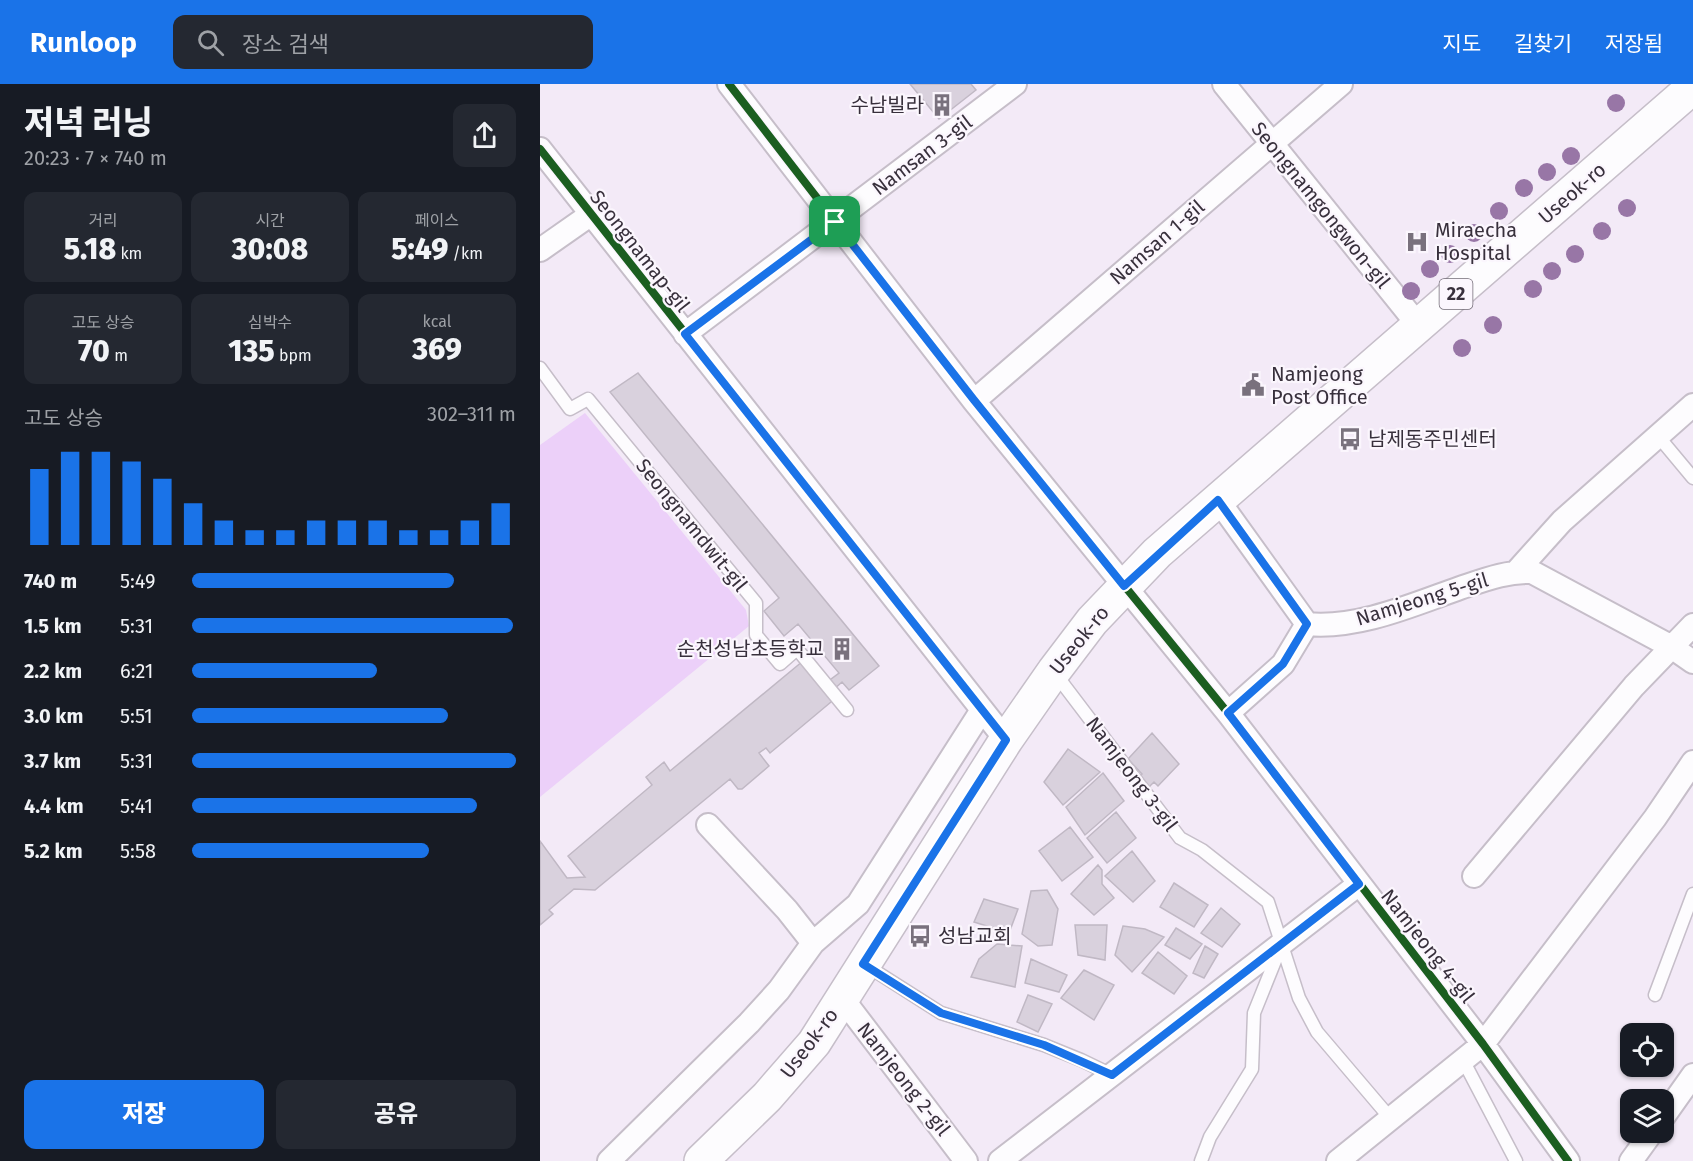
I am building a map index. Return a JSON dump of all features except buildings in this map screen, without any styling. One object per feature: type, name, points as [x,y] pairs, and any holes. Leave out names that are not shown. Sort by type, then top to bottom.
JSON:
[{"type":"main road","name":"Useok-ro","points":[[701,1161],[814,1043],[1006,740],[1092,621],[1124,586],[1218,500],[1693,87]]},
{"type":"street","name":"Namjeong 4-gil","points":[[729,84],[974,400],[1228,713],[1483,1044],[1568,1161]]},
{"type":"street","name":"Seongnamgongwon-gil","points":[[1224,84],[1270,144],[1419,326]]},
{"type":"street","name":"Namsan 1-gil","points":[[974,400],[1341,84]]},
{"type":"street","name":"Namsan 3-gil","points":[[685,334],[835,222],[1002,88]]},
{"type":"street","name":"Seongnamap-gil","points":[[540,149],[1006,740]]},
{"type":"street","points":[[540,250],[590,214]]},
{"type":"street","points":[[1517,571],[1562,521],[1693,405]]},
{"type":"street","points":[[1218,500],[1307,624],[1283,664],[1228,713]]},
{"type":"street","points":[[1517,571],[1532,572],[1670,646],[1693,662]]},
{"type":"street","name":"Namjeong 5-gil","points":[[1307,624],[1332,626],[1404,607],[1517,571]]},
{"type":"street","points":[[1473,876],[1670,646],[1693,625]]},
{"type":"street","points":[[609,1161],[749,1023],[779,990],[813,943],[858,904],[982,710]]},
{"type":"street","points":[[1338,1161],[1483,1044],[1655,818],[1693,762]]},
{"type":"street","points":[[708,825],[787,910],[813,943]]},
{"type":"street","points":[[1000,1161],[1359,884]]},
{"type":"street","name":"Namjeong 2-gil","points":[[842,998],[966,1161]]},
{"type":"street","points":[[1674,1102],[1693,1075]]},
{"type":"street","points":[[1630,1161],[1644,1143]]},
{"type":"lane","name":"Seongnamdwit-gil","points":[[540,368],[570,409],[588,399],[756,603],[756,635],[780,664],[797,649],[847,710]]},
{"type":"lane","points":[[1658,436],[1693,478]]},
{"type":"lane","name":"Namjeong 3-gil","points":[[1054,671],[1180,838],[1202,850],[1268,902],[1299,998],[1317,1032],[1391,1119]]},
{"type":"lane","points":[[1655,995],[1693,894]]},
{"type":"lane","points":[[1201,1161],[1210,1137],[1252,1069],[1254,1012],[1282,945]]},
{"type":"lane","points":[[863,964],[941,1013],[1044,1045],[1112,1075]]},
{"type":"lane","points":[[1463,1060],[1486,1099],[1516,1161]]},
{"type":"shaded area","points":[[585,413],[746,610],[749,626],[540,797],[540,445]]},
{"type":"cycle path","points":[[729,84],[974,401],[1228,713],[1483,1044],[1568,1161]]},
{"type":"cycle path","points":[[540,149],[1006,740]]},
{"type":"place","name":"수남빌라","points":[[942,105]]},
{"type":"place","name":"Miraecha Hospital","points":[[1417,242]]},
{"type":"place","name":"Namjeong Post Office","points":[[1253,385]]},
{"type":"place","name":"남제동주민센터","points":[[1350,439]]},
{"type":"place","name":"순천성남초등학교","points":[[842,649]]},
{"type":"place","name":"성남교회","points":[[920,936]]},
{"type":"route","points":[[835,222],[974,400],[1124,586],[1157,553],[1218,500],[1307,624],[1283,664],[1228,713],[1359,884],[1112,1075],[1044,1045],[941,1013],[863,964],[1006,740],[685,334],[835,222]]}]
